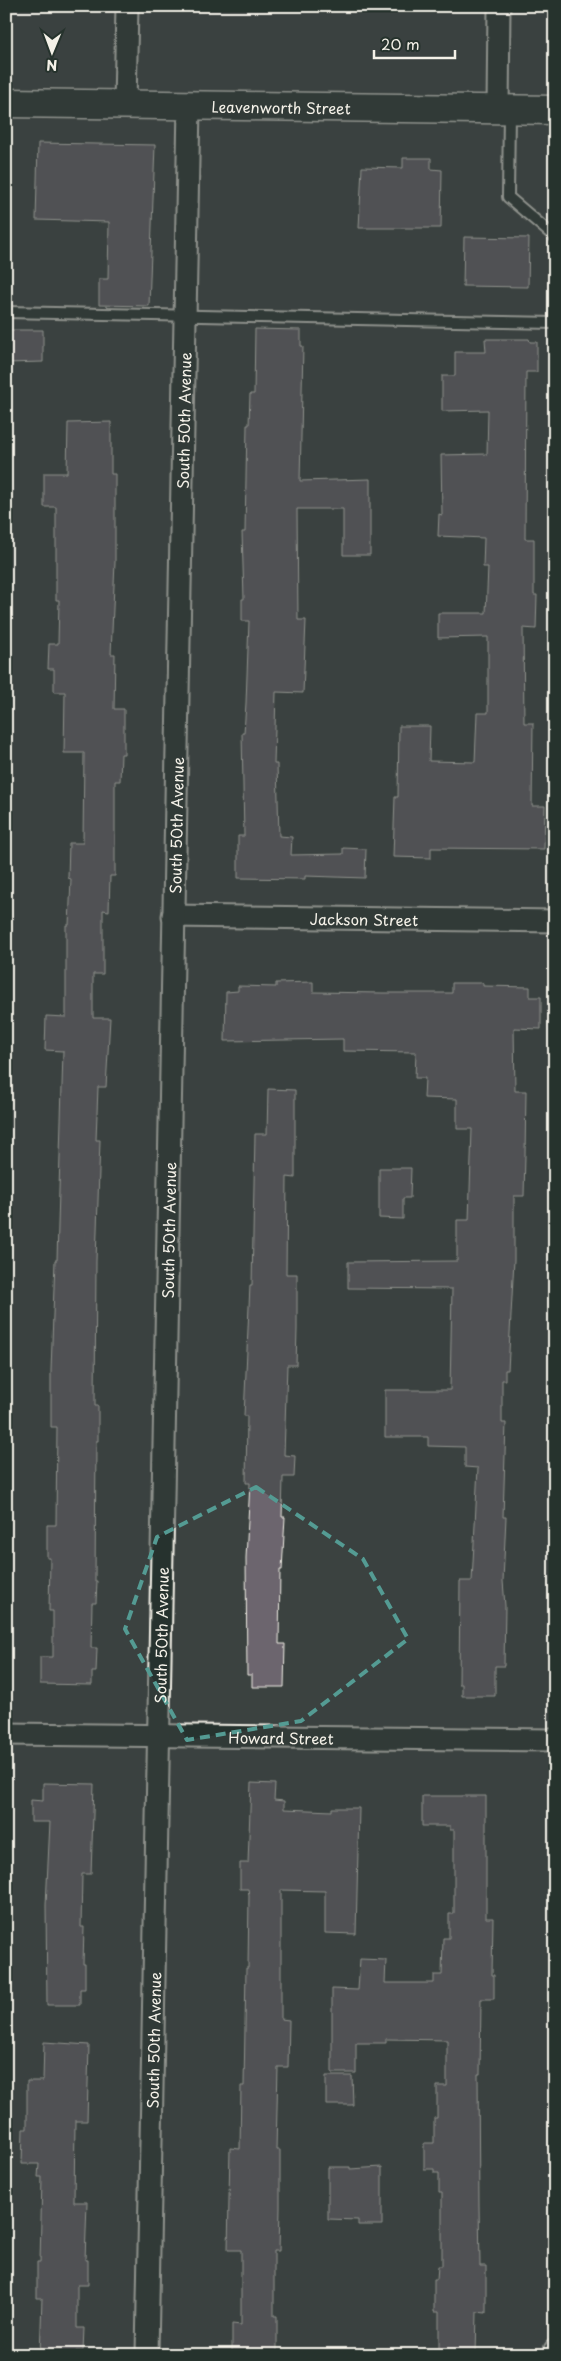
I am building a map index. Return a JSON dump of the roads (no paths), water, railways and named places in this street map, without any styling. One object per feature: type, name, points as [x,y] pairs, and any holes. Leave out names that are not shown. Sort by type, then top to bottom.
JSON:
[{"type":"main road","name":"Leavenworth Street","points":[[6,103],[555,110]]},
{"type":"street","points":[[125,104],[127,6]]},
{"type":"street","points":[[499,6],[503,110]]},
{"type":"street","name":"South 50th Avenue","points":[[147,2355],[157,1735],[189,105]]},
{"type":"street","name":"Jackson Street","points":[[173,916],[555,921]]},
{"type":"street","name":"Howard Street","points":[[6,1734],[555,1740]]},
{"type":"street","points":[[555,2350],[555,2355]]},
{"type":"lane","points":[[503,110],[508,197],[555,237]]},
{"type":"lane","points":[[6,312],[554,323],[555,258]]}]
